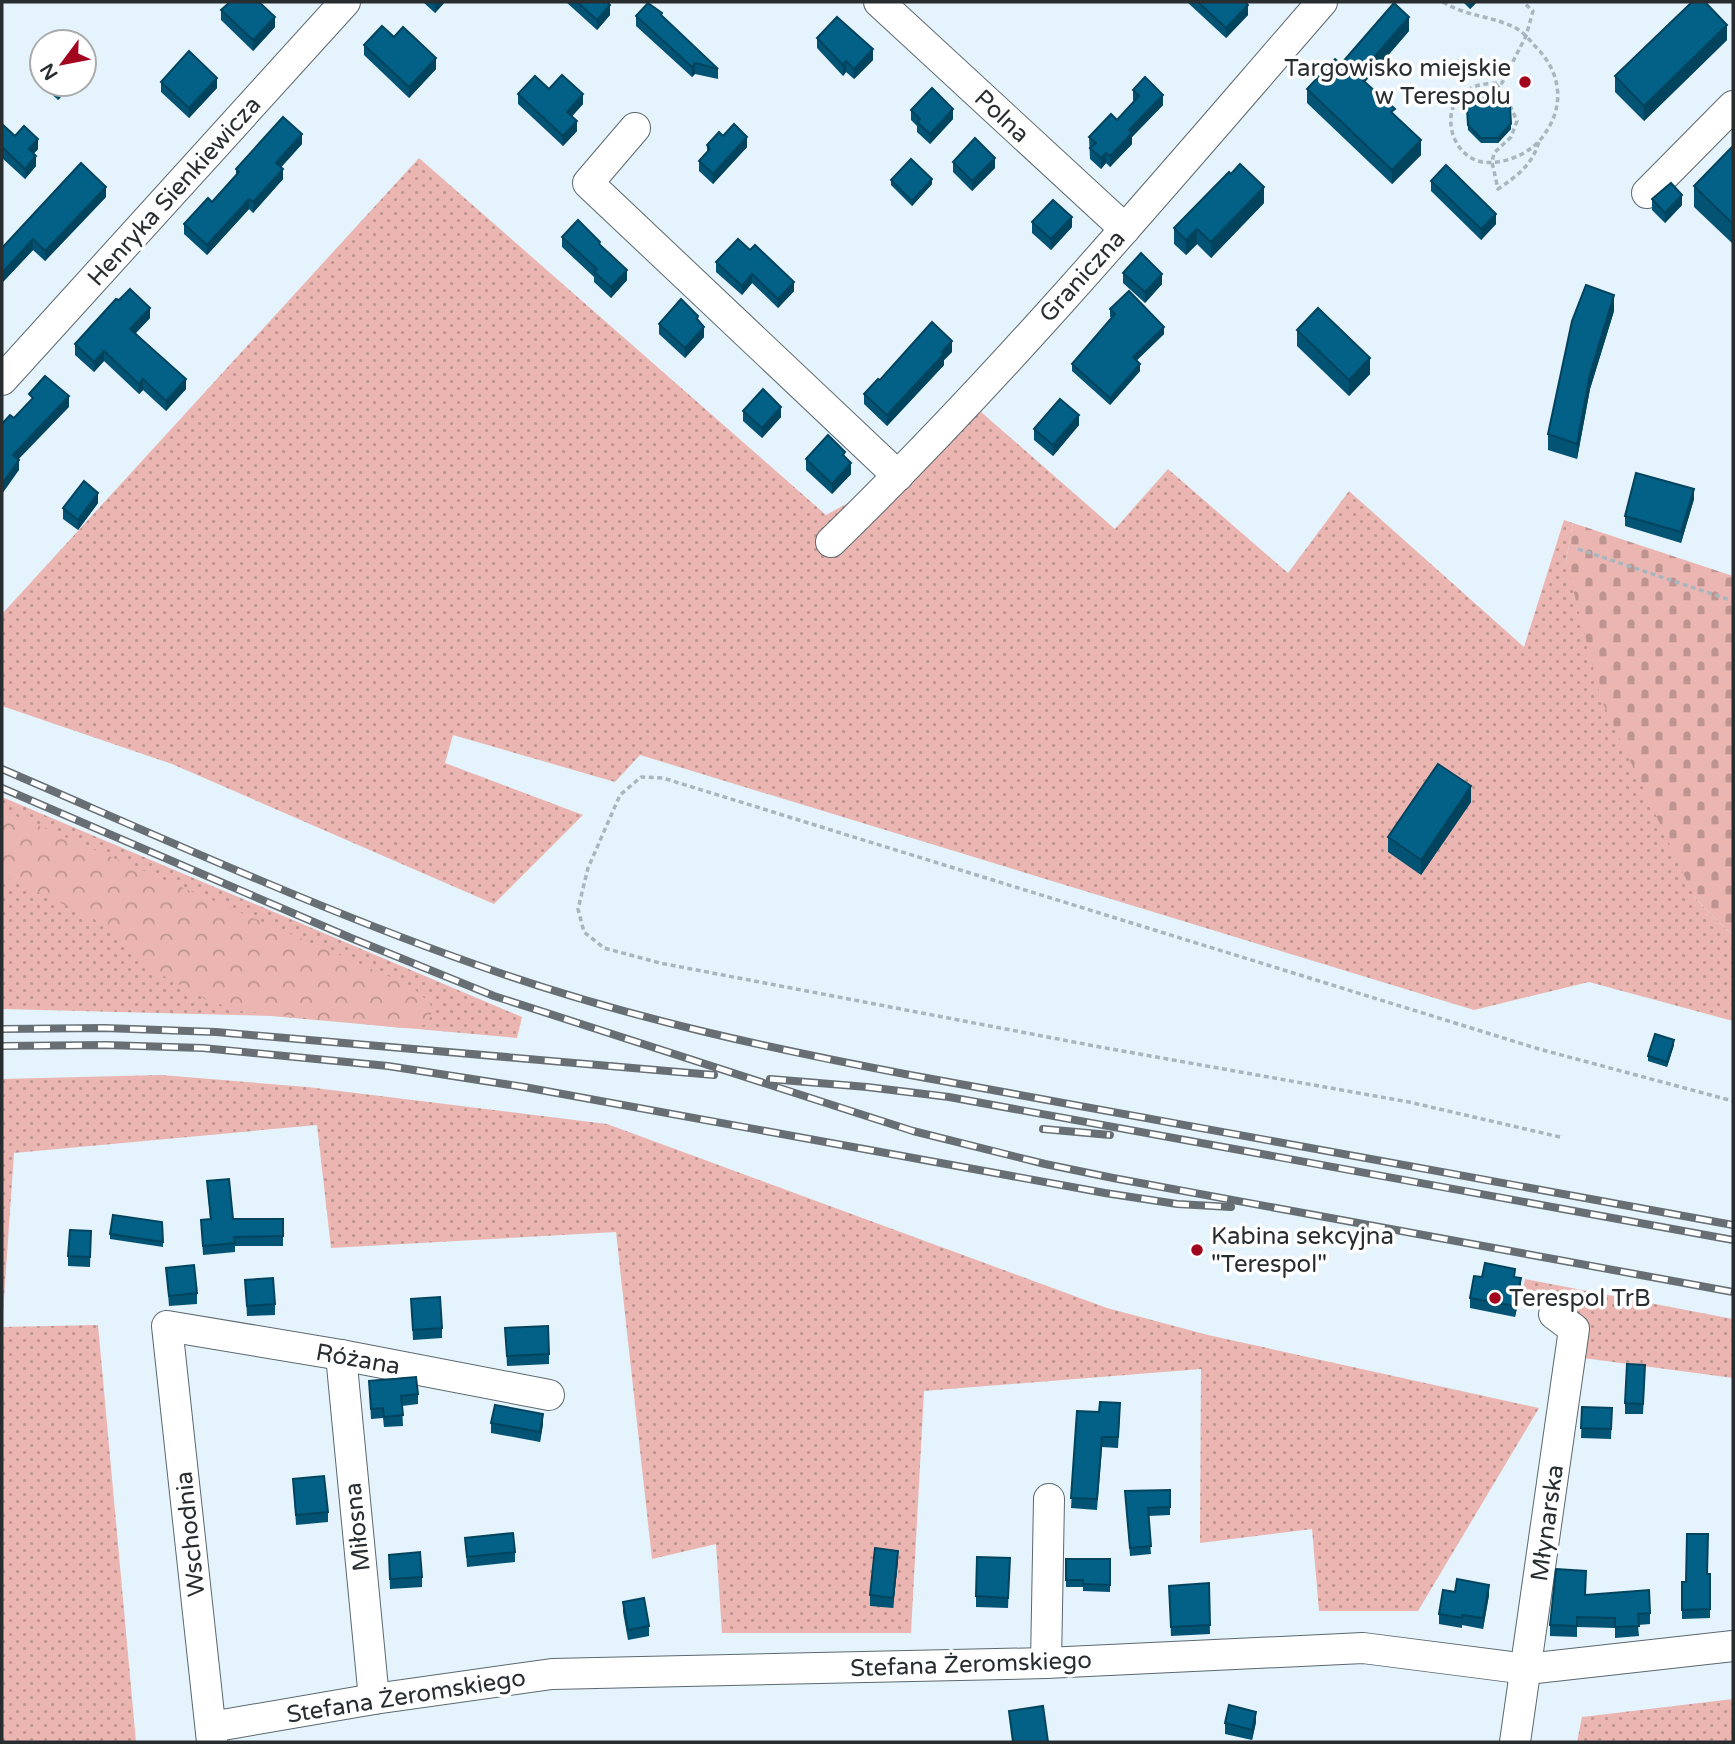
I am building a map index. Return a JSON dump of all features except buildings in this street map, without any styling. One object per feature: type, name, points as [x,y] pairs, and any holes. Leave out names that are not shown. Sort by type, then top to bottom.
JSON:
[{"type":"street","name":"Henryka Sienkiewicza","points":[[2,380],[345,2]]},
{"type":"street","name":"Polna","points":[[880,2],[1125,229]]},
{"type":"street","name":"Graniczna","points":[[831,542],[898,476],[1125,229],[1322,2]]},
{"type":"street","points":[[1647,193],[1733,106]]},
{"type":"street","points":[[635,128],[588,183],[898,476]]},
{"type":"street","name":"Młynarska","points":[[1516,1742],[1574,1329],[1554,1314]]},
{"type":"street","name":"Różana","points":[[167,1326],[341,1355],[549,1395]]},
{"type":"street","name":"Wschodnia","points":[[167,1326],[211,1735]]},
{"type":"street","name":"Miłosna","points":[[341,1355],[374,1699]]},
{"type":"street","points":[[1046,1663],[1049,1500]]},
{"type":"street","name":"Stefana Żeromskiego","points":[[211,1735],[374,1699],[552,1674],[1046,1663],[1363,1648],[1527,1669],[1733,1646]]},
{"type":"path","points":[[1443,2],[1466,13],[1513,27],[1525,37],[1543,54],[1553,69],[1559,95],[1550,128],[1533,148],[1519,156],[1492,162],[1482,162],[1461,150],[1452,136],[1450,118],[1462,93],[1480,85],[1503,83],[1525,37],[1533,11],[1523,2]]},
{"type":"path","points":[[1496,84],[1507,99],[1517,121],[1511,137],[1494,153],[1492,162],[1498,189],[1520,174],[1535,156],[1539,141]]},
{"type":"path","points":[[1578,549],[1733,601]]},
{"type":"path","points":[[1560,1137],[1409,1102],[1100,1047],[660,963],[604,948],[584,932],[578,909],[588,868],[620,795],[641,777],[663,778],[1539,1049],[1733,1101]]},
{"type":"green space","points":[[419,158],[826,515],[898,476],[981,412],[1115,529],[1168,469],[1288,573],[1349,491],[1524,647],[1564,520],[1573,523],[1566,561],[1695,898],[1733,936],[1733,1021],[1589,982],[1474,1010],[640,755],[615,782],[453,735],[445,763],[583,815],[494,904],[172,764],[2,706],[2,614]]},
{"type":"green space","points":[[1573,523],[1733,576],[1733,936],[1695,898],[1601,699],[1566,561]]},
{"type":"green space","points":[[2,797],[522,1017],[517,1038],[271,1016],[2,1009]]},
{"type":"green space","points":[[2,810],[402,982],[430,1003],[432,1012],[429,1020],[424,1025],[402,1028],[240,1011],[207,1000],[158,973],[93,918],[2,876]]},
{"type":"green space","points":[[161,1075],[307,1087],[607,1124],[1107,1308],[1208,1335],[1539,1408],[1418,1611],[1319,1611],[1312,1529],[1200,1543],[1201,1369],[924,1391],[911,1633],[722,1633],[716,1544],[652,1559],[616,1232],[331,1248],[317,1125],[14,1153],[2,1327],[2,1079]]},
{"type":"green space","points":[[1525,1279],[1733,1319],[1733,1378],[1576,1357],[1580,1315],[1561,1312],[1563,1296],[1523,1289]]},
{"type":"green space","points":[[98,1325],[136,1742],[2,1742],[2,1327]]},
{"type":"green space","points":[[1733,1699],[1733,1742],[1577,1742],[1582,1717]]},
{"type":"railway","points":[[2,769],[374,927],[550,990],[652,1019],[807,1055],[910,1075],[1733,1225]]},
{"type":"railway","points":[[2,788],[351,938],[494,996],[913,1131],[1113,1178],[1733,1292]]},
{"type":"railway","points":[[2,1029],[104,1028],[216,1032],[714,1075]]},
{"type":"railway","points":[[2,1046],[203,1048],[388,1066],[524,1087],[1105,1193],[1177,1204],[1231,1207]]},
{"type":"railway","points":[[770,1079],[949,1097],[1733,1240]]},
{"type":"railway","points":[[1043,1129],[1110,1135]]},
{"type":"place","name":"Targowisko miejskie w Terespolu","points":[[1525,82]]},
{"type":"place","name":"Kabina sekcyjna \"Terespol\"","points":[[1197,1250]]},
{"type":"place","name":"Terespol TrB","points":[[1495,1298]]}]
